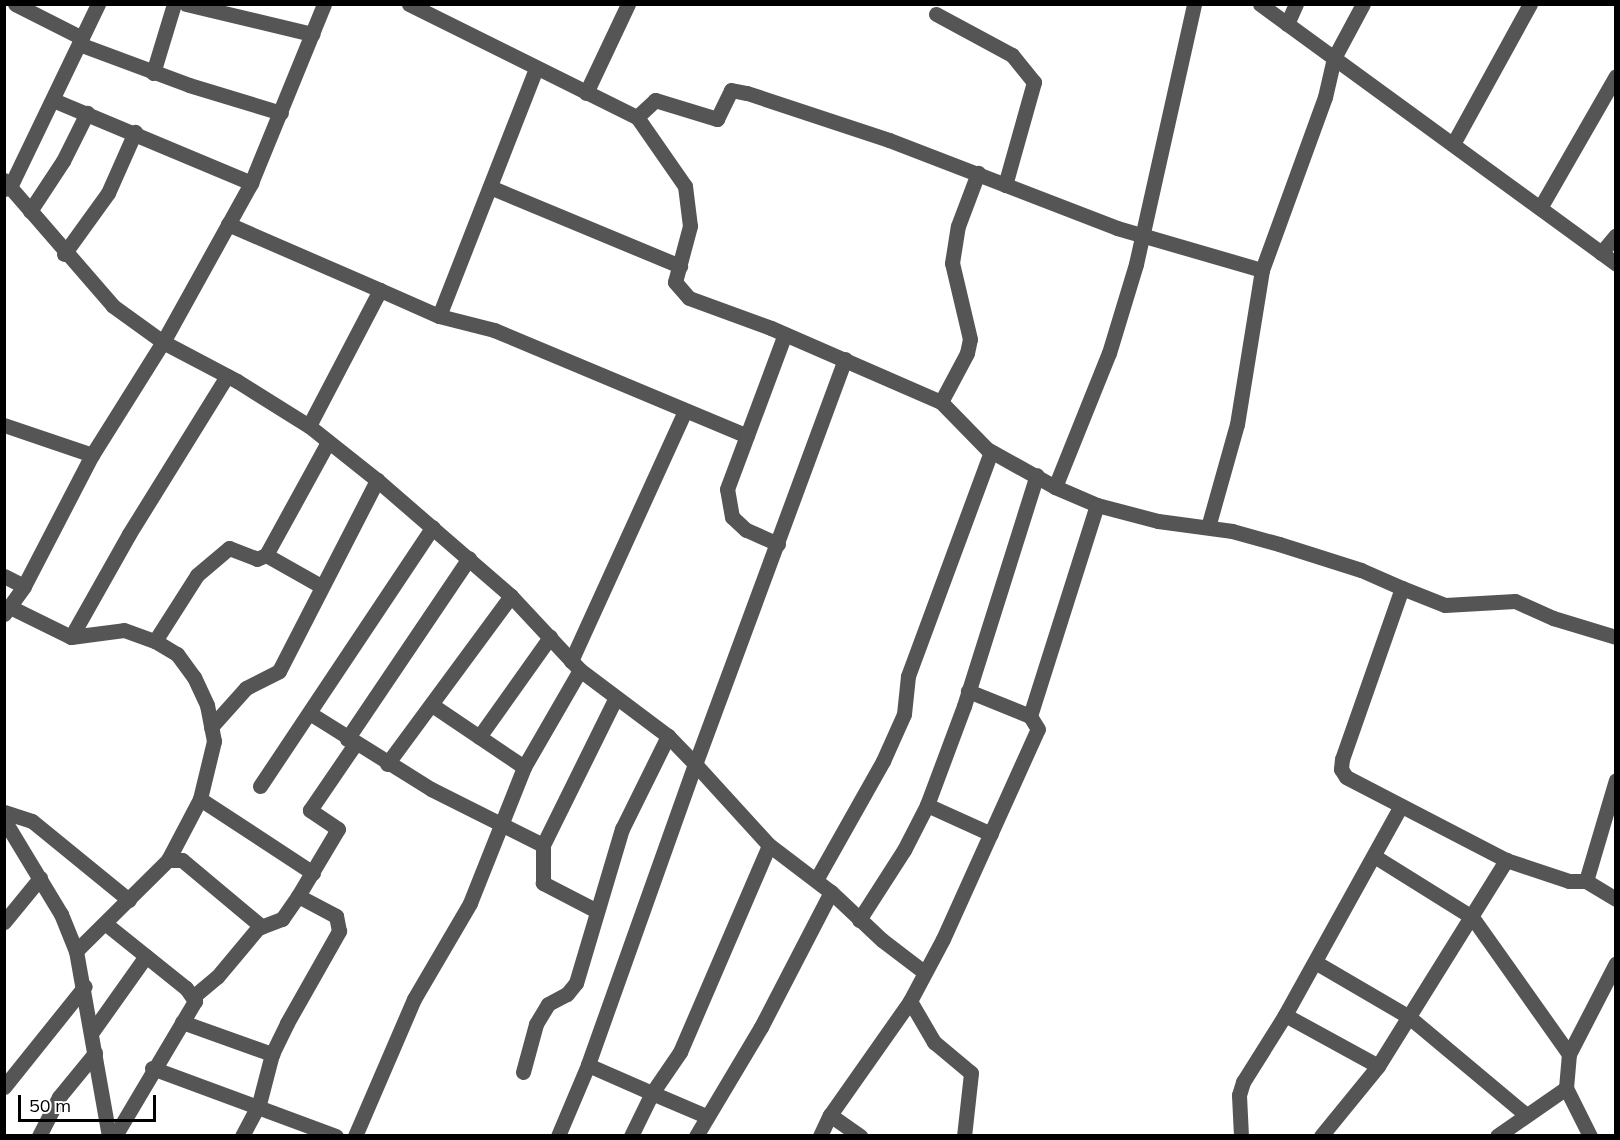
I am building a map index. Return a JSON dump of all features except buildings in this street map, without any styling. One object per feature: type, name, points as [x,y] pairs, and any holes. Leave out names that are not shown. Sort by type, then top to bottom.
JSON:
[{"type":"street","points":[[15,4],[81,41],[153,73],[281,112]]},
{"type":"street","points":[[98,4],[53,100],[6,185],[64,254],[113,306],[164,342],[227,376],[309,426],[377,480],[511,596],[575,665],[615,699],[668,736],[769,845],[831,892],[859,920],[924,972]]},
{"type":"street","points":[[153,73],[174,4]]},
{"type":"street","points":[[186,4],[312,34]]},
{"type":"street","points":[[76,951],[106,924],[168,860],[200,799],[214,741],[207,705],[194,676],[177,654],[155,641],[124,630],[71,637],[7,610],[24,586],[92,455],[164,342],[251,183],[324,4]]},
{"type":"street","points":[[409,4],[536,69],[637,117],[685,186],[690,226],[675,282],[689,298],[785,334],[941,402],[991,452],[1037,475],[1055,487],[1097,505],[1158,521],[1208,527],[1332,560],[1445,605],[1515,601],[1553,618],[1616,637]]},
{"type":"street","points":[[586,93],[628,4]]},
{"type":"street","points":[[1055,487],[1109,353],[1141,236],[1194,4]]},
{"type":"street","points":[[1260,4],[1616,264]]},
{"type":"street","points":[[1287,24],[1296,4]]},
{"type":"street","points":[[1208,527],[1236,424],[1262,270],[1325,97],[1334,58],[1363,4]]},
{"type":"street","points":[[1453,144],[1530,4]]},
{"type":"street","points":[[936,14],[1012,55],[1034,82],[1005,185]]},
{"type":"street","points":[[439,316],[536,69]]},
{"type":"street","points":[[1540,208],[1616,76]]},
{"type":"street","points":[[637,117],[655,100],[717,119],[730,90],[747,93],[978,173],[1141,236],[1262,270]]},
{"type":"street","points":[[53,100],[135,132],[251,183]]},
{"type":"street","points":[[30,211],[63,161],[87,113]]},
{"type":"street","points":[[64,254],[108,192],[135,132]]},
{"type":"street","points":[[941,402],[967,353],[970,339],[952,262],[958,226],[978,173]]},
{"type":"street","points":[[490,187],[680,266]]},
{"type":"street","points":[[228,224],[439,316],[494,330],[747,436]]},
{"type":"street","points":[[1602,253],[1616,235]]},
{"type":"street","points":[[309,426],[380,290]]},
{"type":"street","points":[[778,544],[746,530],[732,517],[727,489],[785,334]]},
{"type":"street","points":[[558,1136],[588,1065],[757,589],[778,544],[845,359]]},
{"type":"street","points":[[71,637],[129,534],[227,376]]},
{"type":"street","points":[[356,1136],[414,999],[470,903],[499,825],[524,767],[575,665],[685,411]]},
{"type":"street","points":[[4,425],[92,455]]},
{"type":"street","points":[[155,641],[197,575],[229,548],[257,559],[266,555],[328,442]]},
{"type":"street","points":[[816,880],[883,761],[904,714],[908,676],[991,452]]},
{"type":"street","points":[[859,920],[904,850],[927,805],[968,691],[1037,475]]},
{"type":"street","points":[[211,727],[246,688],[279,671],[377,480]]},
{"type":"street","points":[[1030,716],[1097,505]]},
{"type":"street","points":[[260,786],[292,734],[311,714],[433,527]]},
{"type":"street","points":[[266,555],[321,586]]},
{"type":"street","points":[[115,1136],[152,1068],[182,1022],[194,996],[262,927],[282,919],[313,873],[338,830],[310,810],[351,741],[469,558]]},
{"type":"street","points":[[4,576],[24,586]]},
{"type":"street","points":[[1402,588],[1341,769],[1346,777],[1506,860],[1569,881],[1586,881],[1616,899]]},
{"type":"street","points":[[387,764],[511,596]]},
{"type":"street","points":[[479,737],[550,637]]},
{"type":"street","points":[[820,1136],[830,1115],[910,1001],[991,834],[1038,729],[1030,716],[968,691]]},
{"type":"street","points":[[595,910],[543,883],[543,845],[615,699]]},
{"type":"street","points":[[432,705],[524,767]]},
{"type":"street","points":[[311,714],[387,764],[499,825],[543,845]]},
{"type":"street","points":[[523,1072],[536,1024],[548,1005],[567,994],[576,983],[595,910],[622,829],[668,736]]},
{"type":"street","points":[[1586,881],[1616,780]]},
{"type":"street","points":[[200,799],[313,873]]},
{"type":"street","points":[[927,805],[991,834]]},
{"type":"street","points":[[1241,1136],[1239,1095],[1243,1082],[1286,1015],[1401,806]]},
{"type":"street","points":[[4,812],[32,821],[129,900]]},
{"type":"street","points":[[4,820],[62,914],[76,951],[85,986],[109,1136]]},
{"type":"street","points":[[631,1136],[652,1093],[680,1052],[769,845]]},
{"type":"street","points":[[1374,856],[1472,917],[1569,1054]]},
{"type":"street","points":[[168,860],[182,860],[262,927]]},
{"type":"street","points":[[1321,1136],[1377,1066],[1506,860]]},
{"type":"street","points":[[4,922],[10,903],[40,878]]},
{"type":"street","points":[[696,1136],[761,1027],[831,892]]},
{"type":"street","points":[[242,1136],[259,1104],[272,1054],[339,931],[336,916],[298,896]]},
{"type":"street","points":[[106,924],[194,996]]},
{"type":"street","points":[[92,1032],[146,956]]},
{"type":"street","points":[[1315,962],[1409,1017],[1525,1114]]},
{"type":"street","points":[[1590,1136],[1566,1088],[1569,1054],[1616,963]]},
{"type":"street","points":[[4,1087],[85,986]]},
{"type":"street","points":[[910,1001],[934,1042],[971,1073],[964,1136]]},
{"type":"street","points":[[1286,1015],[1377,1066]]},
{"type":"street","points":[[182,1022],[272,1054]]},
{"type":"street","points":[[39,1136],[59,1097],[95,1053]]},
{"type":"street","points":[[588,1065],[706,1116]]},
{"type":"street","points":[[152,1068],[259,1104],[336,1136]]},
{"type":"street","points":[[1497,1136],[1525,1114],[1566,1088]]},
{"type":"street","points":[[830,1115],[860,1136]]}]
